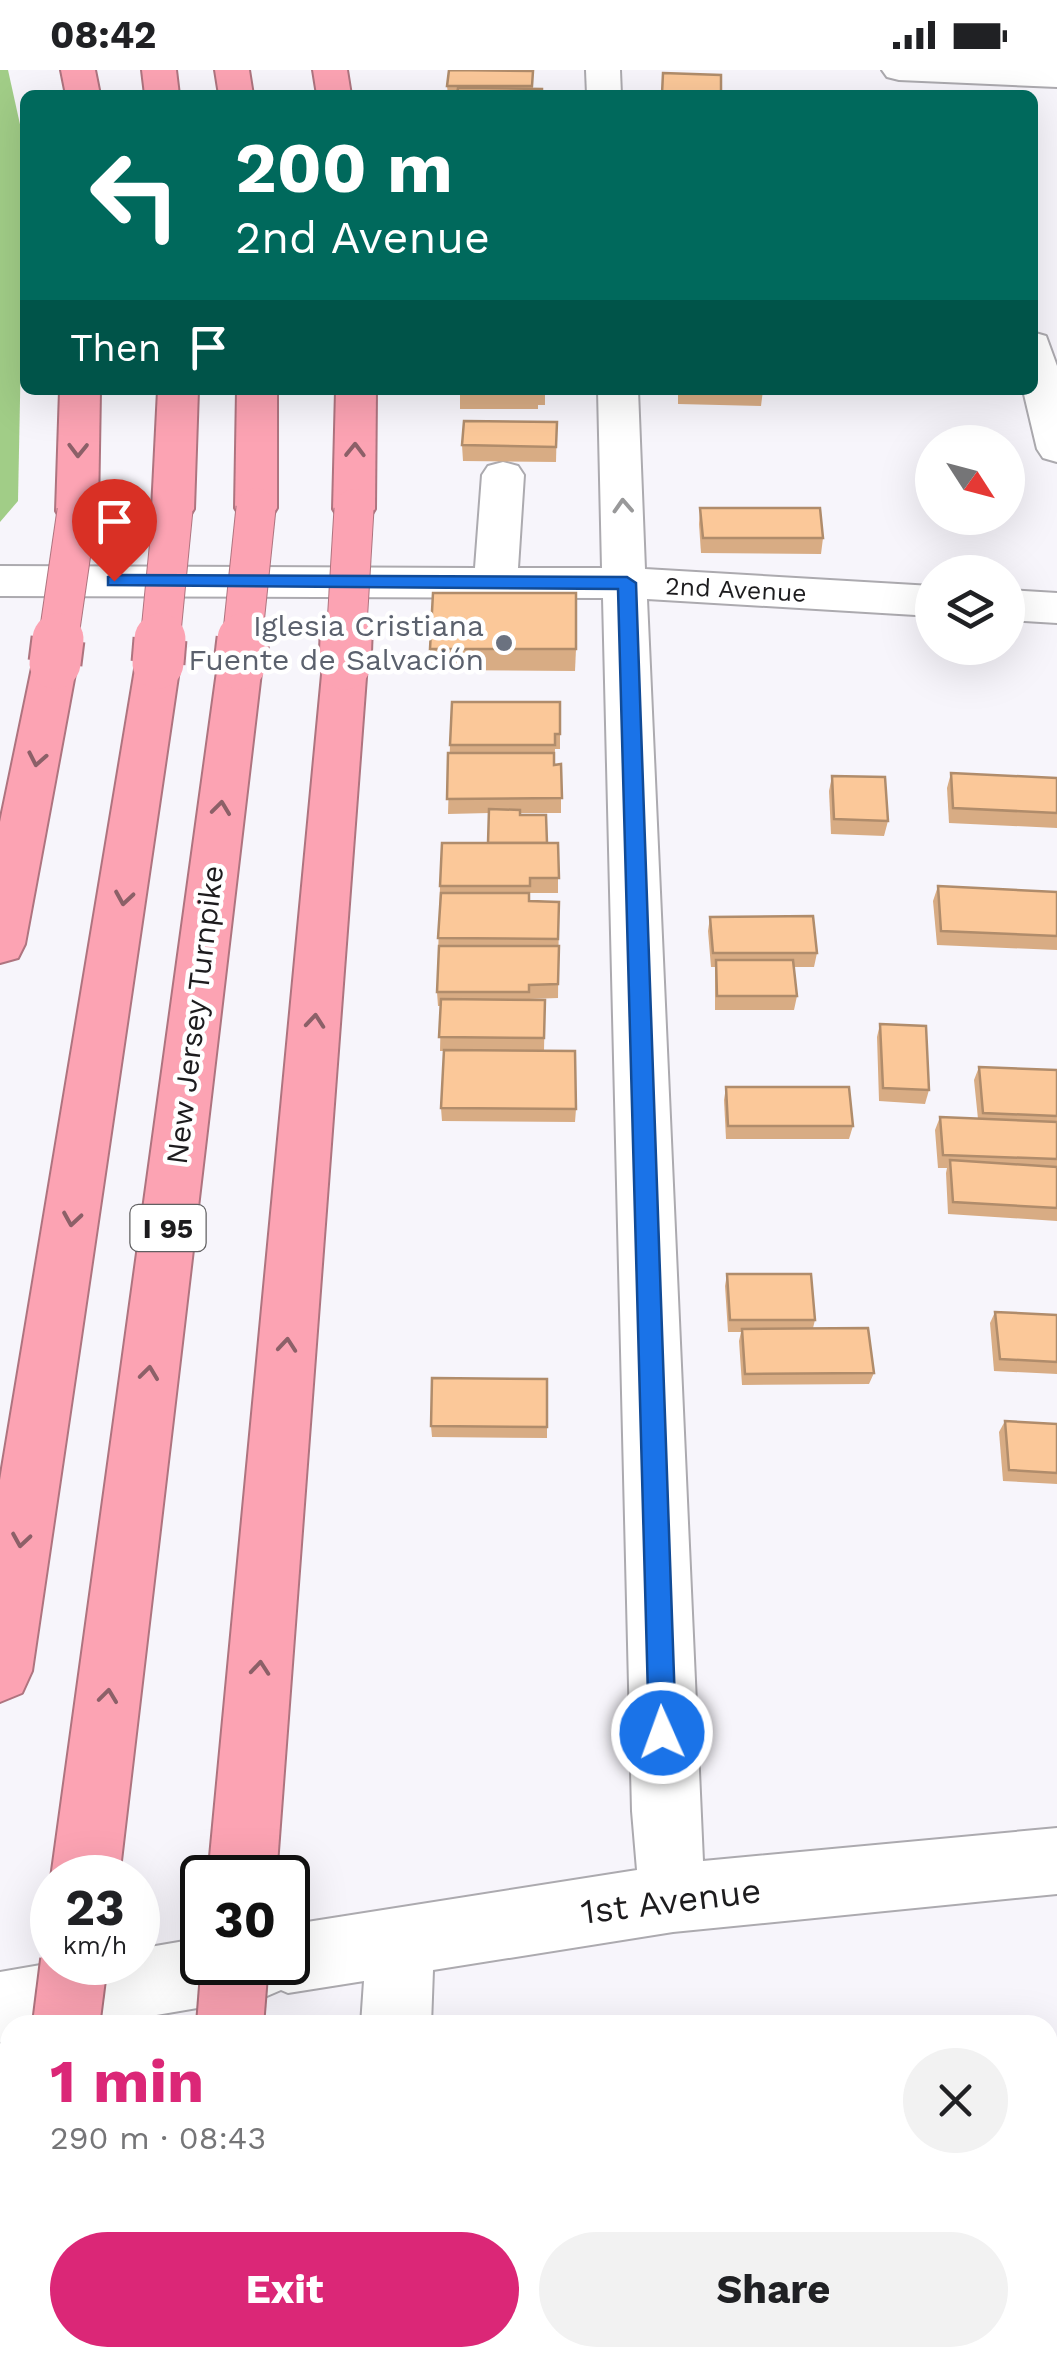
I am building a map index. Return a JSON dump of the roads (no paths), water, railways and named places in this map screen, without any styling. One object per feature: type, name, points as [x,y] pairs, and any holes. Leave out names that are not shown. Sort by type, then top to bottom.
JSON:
[{"type":"highway","points":[[0,944],[55,663],[77,511],[80,395]]},
{"type":"highway","points":[[0,1671],[158,664],[173,509],[178,395]]},
{"type":"highway","name":"New Jersey Turnpike","points":[[88,1855],[240,664],[256,508],[257,395]]},
{"type":"highway","points":[[244,1855],[345,664],[356,395]]},
{"type":"highway","points":[[67,2015],[71,1985]]},
{"type":"highway","points":[[231,2015],[233,1985]]},
{"type":"street","points":[[899,70],[974,84],[1057,77]]},
{"type":"street","points":[[1038,369],[1057,449]]},
{"type":"street","points":[[618,395],[664,1791],[673,1898]]},
{"type":"street","points":[[496,582],[504,475]]},
{"type":"street","name":"2nd Avenue","points":[[0,580],[627,583],[915,600]]},
{"type":"street","points":[[1025,607],[1057,608]]},
{"type":"street","name":"1st Avenue","points":[[310,1955],[673,1898],[1057,1861]]},
{"type":"street","points":[[396,2015],[400,1940]]},
{"type":"street","points":[[0,2007],[180,1977]]},
{"type":"place","name":"Iglesia Cristiana Fuente de Salvación","points":[[504,643]]}]
